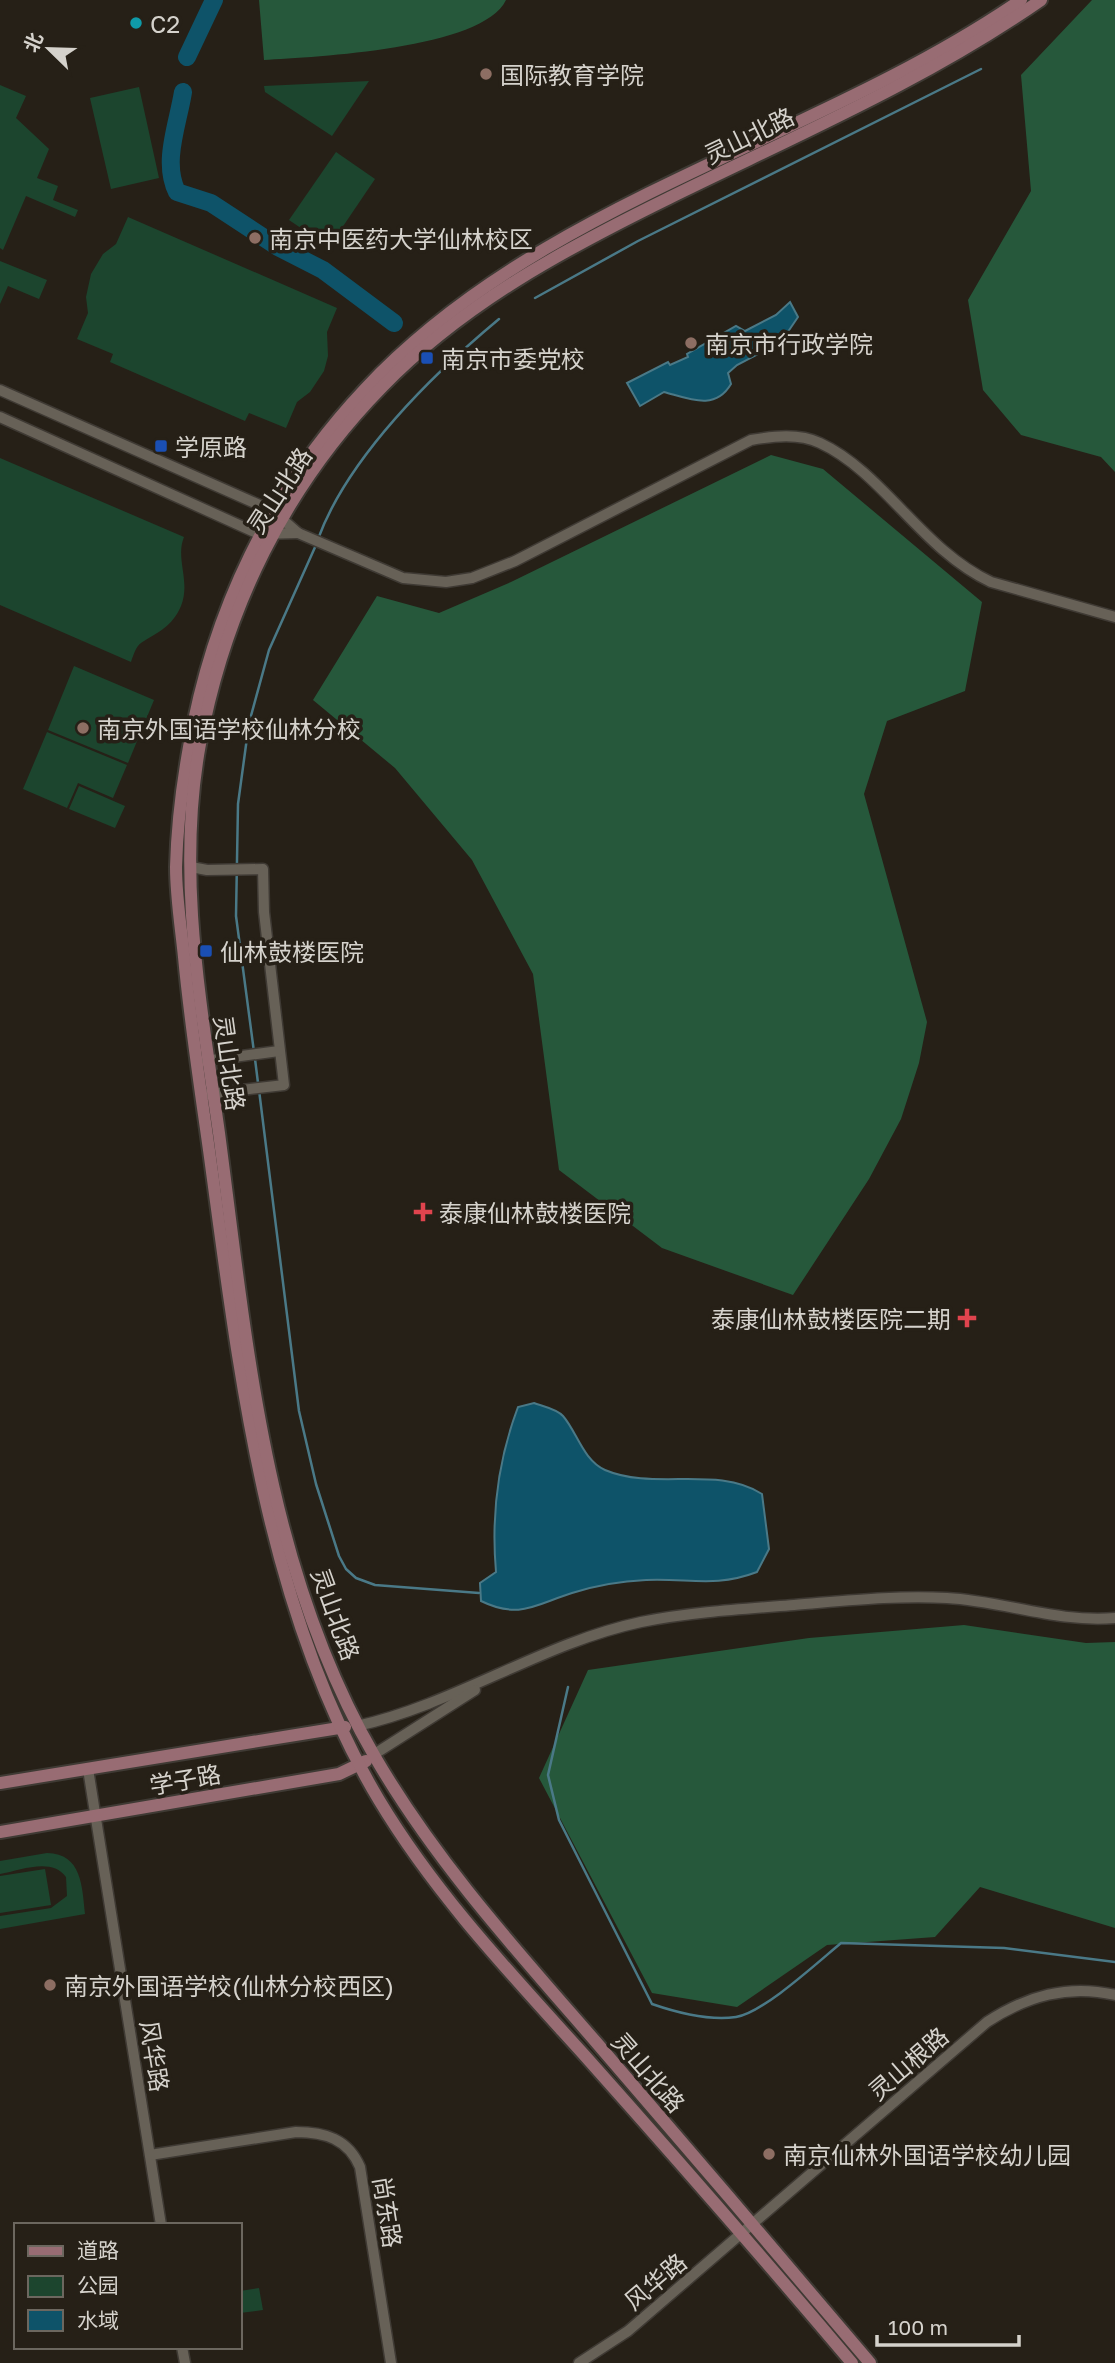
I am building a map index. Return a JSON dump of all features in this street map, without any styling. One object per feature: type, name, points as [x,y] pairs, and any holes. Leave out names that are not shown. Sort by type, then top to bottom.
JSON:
[{"type":"main road","name":"灵山北路","points":[[870,2363],[471,1898],[398,1797],[357,1726],[306,1604],[268,1469],[254,1396],[177,892],[181,807],[201,687],[230,597],[320,442],[367,387],[443,317],[488,283],[585,226],[901,73],[1021,0]]},
{"type":"main road","name":"灵山北路","points":[[277,513],[374,395],[412,358],[494,292],[608,228],[922,74],[994,33],[1041,0]]},
{"type":"main road","name":"灵山北路","points":[[202,1061],[191,907],[191,810],[199,749],[213,685],[265,535]]},
{"type":"main road","name":"灵山北路","points":[[207,1094],[243,1398],[297,1613],[340,1728],[382,1806],[455,1911],[743,2234],[852,2363]]},
{"type":"main road","name":"学子路","points":[[0,1783],[357,1726]]},
{"type":"main road","name":"学子路","points":[[0,1832],[339,1774],[373,1755]]},
{"type":"street","points":[[0,390],[277,513],[298,533],[403,578],[446,582],[472,578],[515,561],[751,440],[775,436],[797,437],[819,442],[847,460],[948,556],[974,574],[990,582],[1115,617]]},
{"type":"street","points":[[0,417],[265,535],[298,533]]},
{"type":"street","points":[[191,867],[207,870],[263,869],[264,912],[284,1085],[207,1094]]},
{"type":"street","points":[[202,1061],[279,1051]]},
{"type":"street","points":[[357,1726],[385,1720],[496,1676],[580,1638],[641,1622],[718,1611],[928,1598],[990,1604],[1086,1620],[1115,1618]]},
{"type":"street","points":[[373,1755],[496,1676]]},
{"type":"street","name":"风华路","points":[[88,1769],[162,2223]]},
{"type":"street","name":"灵山根路","points":[[754,2225],[978,2029],[1006,2010],[1053,1992],[1091,1989],[1115,1995]]},
{"type":"street","name":"尚东路","points":[[150,2155],[296,2132],[324,2134],[350,2149],[360,2167],[391,2363]]},
{"type":"street","name":"风华路","points":[[579,2363],[628,2331],[754,2225]]},
{"type":"green space","points":[[259,0],[506,0],[491,17],[466,30],[433,40],[357,53],[264,60]]},
{"type":"green space","points":[[1092,0],[1115,0],[1115,472],[1101,457],[1021,435],[983,390],[968,300],[1031,191],[1021,75]]},
{"type":"green space","points":[[369,81],[332,136],[265,92],[264,86]]},
{"type":"green space","points":[[0,85],[26,96],[16,118],[49,149],[37,178],[58,186],[53,200],[78,210],[75,217],[26,196],[3,250],[0,248]]},
{"type":"green space","points":[[139,87],[159,178],[111,189],[90,98]]},
{"type":"green space","points":[[336,152],[375,179],[329,247],[289,220]]},
{"type":"green space","points":[[128,217],[337,308],[327,332],[328,356],[324,371],[310,392],[297,402],[286,428],[249,413],[245,421],[110,362],[113,354],[77,339],[88,313],[86,297],[91,274],[103,254],[116,244]]},
{"type":"green space","points":[[0,261],[47,280],[39,299],[8,286],[0,304]]},
{"type":"green space","points":[[771,455],[823,469],[982,602],[965,691],[887,721],[864,794],[927,1022],[919,1063],[901,1119],[869,1179],[793,1295],[662,1248],[559,1170],[533,974],[472,860],[395,768],[313,700],[377,596],[439,613],[511,582]]},
{"type":"green space","points":[[0,458],[184,537],[181,554],[184,597],[181,606],[169,624],[139,644],[131,662],[0,605]]},
{"type":"green space","points":[[74,666],[154,700],[128,763],[48,730]]},
{"type":"green space","points":[[47,732],[127,765],[113,798],[78,783],[67,808],[23,789]]},
{"type":"green space","points":[[79,786],[125,806],[115,828],[69,809]]},
{"type":"green space","points":[[964,1625],[1086,1643],[1115,1642],[1115,1928],[980,1887],[935,1937],[827,1945],[737,2007],[652,1993],[539,1778],[588,1670],[809,1638]]},
{"type":"green space","points":[[47,1853],[59,1855],[74,1865],[81,1883],[85,1914],[0,1929],[0,1916],[51,1908],[67,1896],[66,1877],[53,1868],[36,1867],[0,1874],[0,1861]]},
{"type":"green space","points":[[45,1869],[51,1905],[0,1913],[0,1876]]},
{"type":"green space","points":[[259,2288],[263,2310],[242,2313],[242,2291]]},
{"type":"water","points":[[790,302],[798,317],[781,342],[737,365],[728,373],[731,384],[717,398],[701,401],[664,392],[640,406],[627,383],[668,362],[670,365],[688,357],[687,354],[736,326],[745,331],[776,315]]},
{"type":"water","points":[[534,1403],[563,1416],[591,1460],[605,1470],[644,1479],[725,1481],[762,1494],[769,1549],[757,1572],[728,1580],[646,1580],[599,1586],[517,1610],[495,1607],[481,1601],[480,1583],[496,1572],[495,1509],[505,1447],[518,1407]]},
{"type":"waterway","points":[[187,57],[214,0]]},
{"type":"waterway","points":[[535,298],[638,241],[981,69]]},
{"type":"waterway","points":[[183,92],[171,156],[177,192],[211,203],[278,247],[323,270],[394,323]]},
{"type":"waterway","points":[[318,539],[332,508],[371,448],[421,391],[499,319]]},
{"type":"waterway","points":[[254,1052],[236,916],[238,804],[249,723],[269,650],[316,545]]},
{"type":"waterway","points":[[255,1059],[258,1083]]},
{"type":"waterway","points":[[259,1090],[299,1411],[316,1484],[339,1556],[346,1569],[356,1578],[375,1585],[479,1593]]},
{"type":"waterway","points":[[568,1687],[548,1775],[559,1820],[652,2004],[704,2017],[736,2017],[761,2006],[790,1986],[841,1943],[1004,1948],[1115,1962]]},
{"type":"place","name":"C2","points":[[136,23]]},
{"type":"place","name":"国际教育学院","points":[[486,74]]},
{"type":"place","name":"南京中医药大学仙林校区","points":[[255,238]]},
{"type":"place","name":"南京市行政学院","points":[[691,343]]},
{"type":"place","name":"南京市委党校","points":[[427,358]]},
{"type":"place","name":"学原路","points":[[161,446]]},
{"type":"place","name":"南京外国语学校仙林分校","points":[[83,728]]},
{"type":"place","name":"仙林鼓楼医院","points":[[206,951]]},
{"type":"place","name":"泰康仙林鼓楼医院","points":[[423,1212]]},
{"type":"place","name":"泰康仙林鼓楼医院二期","points":[[967,1318]]},
{"type":"place","name":"南京外国语学校(仙林分校西区)","points":[[50,1985]]},
{"type":"place","name":"南京仙林外国语学校幼儿园","points":[[769,2154]]}]
